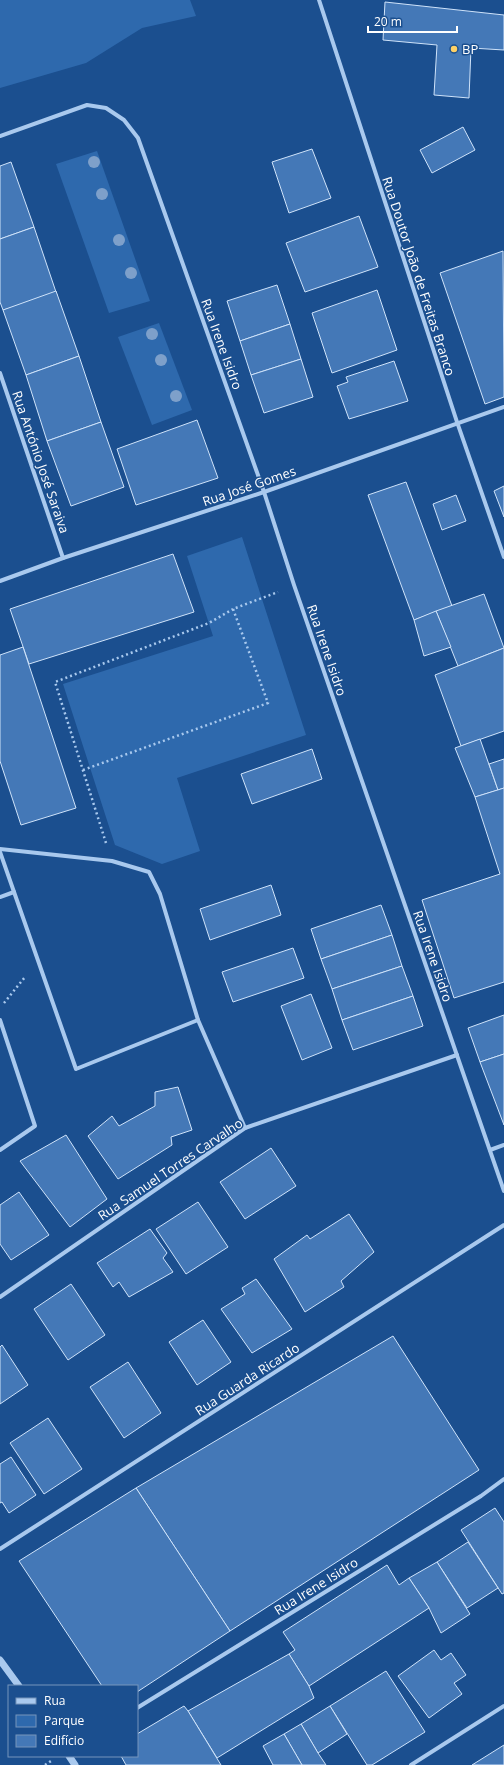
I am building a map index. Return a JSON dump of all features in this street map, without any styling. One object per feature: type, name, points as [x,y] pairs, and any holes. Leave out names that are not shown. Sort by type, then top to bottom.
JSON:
[{"type":"street","name":"Rua Doutor João de Freitas Branco","points":[[319,0],[457,422],[504,557]]},
{"type":"street","name":"Rua Irene Isidro","points":[[0,136],[87,105],[106,108],[124,120],[138,138],[264,492],[294,585],[504,1191]]},
{"type":"street","name":"Rua António José Saraiva","points":[[0,373],[63,558]]},
{"type":"street","name":"Rua José Gomes","points":[[0,581],[63,558],[264,492],[457,422],[504,407]]},
{"type":"street","points":[[0,849],[112,861],[149,872],[160,894],[198,1020],[245,1128]]},
{"type":"street","points":[[0,852],[76,1069],[198,1020]]},
{"type":"street","points":[[0,896],[14,892]]},
{"type":"street","points":[[0,1020],[35,1126],[0,1150]]},
{"type":"street","name":"Rua Samuel Torres Carvalho","points":[[0,1297],[245,1128],[457,1055]]},
{"type":"street","points":[[490,1150],[504,1145]]},
{"type":"street","name":"Rua Guarda Ricardo","points":[[0,1549],[504,1226]]},
{"type":"street","name":"Rua Irene Isidro","points":[[138,1707],[481,1496],[504,1479]]},
{"type":"street","points":[[0,1660],[18,1685]]},
{"type":"street","points":[[411,1765],[504,1706]]},
{"type":"path","points":[[112,861],[55,682],[209,623],[233,609],[294,585]]},
{"type":"path","points":[[83,770],[268,703],[233,609]]},
{"type":"path","points":[[0,1008],[38,961]]},
{"type":"green space","points":[[0,0],[190,0],[196,16],[142,28],[86,63],[0,88]]},
{"type":"green space","points":[[97,151],[150,301],[109,313],[56,164]]},
{"type":"green space","points":[[159,323],[192,410],[152,425],[118,337]]},
{"type":"green space","points":[[242,537],[306,735],[177,778],[200,851],[162,864],[115,845],[63,684],[213,636],[187,556]]},
{"type":"building","name":"BP","points":[[385,2],[504,15],[504,50],[471,48],[469,98],[434,95],[437,45],[383,40]]},
{"type":"building","points":[[463,127],[475,150],[432,173],[420,150]]},
{"type":"building","points":[[312,149],[331,198],[289,213],[272,162]]},
{"type":"building","points":[[11,162],[34,227],[0,239],[0,166]]},
{"type":"building","points":[[359,216],[378,267],[305,292],[286,243]]},
{"type":"building","points":[[34,227],[57,295],[3,310],[0,302],[0,239]]},
{"type":"building","points":[[503,251],[504,397],[485,404],[440,273]]},
{"type":"building","points":[[277,285],[290,324],[240,341],[227,301]]},
{"type":"building","points":[[377,290],[397,350],[332,373],[312,313]]},
{"type":"building","points":[[56,291],[79,356],[26,375],[3,310]]},
{"type":"building","points":[[290,324],[301,359],[251,375],[240,341]]},
{"type":"building","points":[[79,356],[101,422],[47,441],[26,375]]},
{"type":"building","points":[[301,359],[313,397],[264,413],[251,375]]},
{"type":"building","points":[[394,361],[408,401],[349,419],[337,386],[348,382],[346,377]]},
{"type":"building","points":[[197,420],[218,478],[136,505],[117,449]]},
{"type":"building","points":[[101,422],[124,487],[71,506],[47,441]]},
{"type":"building","points":[[406,482],[452,606],[414,620],[368,495]]},
{"type":"building","points":[[504,486],[504,517],[494,491]]},
{"type":"building","points":[[456,495],[466,521],[442,530],[433,504]]},
{"type":"building","points":[[173,554],[194,612],[29,664],[10,609]]},
{"type":"building","points":[[484,594],[504,648],[458,666],[436,611]]},
{"type":"building","points":[[436,611],[451,647],[424,656],[414,620]]},
{"type":"building","points":[[23,647],[76,808],[21,825],[0,761],[0,655]]},
{"type":"building","points":[[504,648],[504,731],[461,746],[435,675]]},
{"type":"building","points":[[480,739],[498,790],[475,797],[455,748]]},
{"type":"building","points":[[312,749],[322,779],[252,804],[241,774]]},
{"type":"building","points":[[504,759],[504,788],[498,790],[489,764]]},
{"type":"building","points":[[504,788],[504,982],[454,998],[422,900],[500,874],[475,797]]},
{"type":"building","points":[[271,885],[281,915],[210,940],[200,909]]},
{"type":"building","points":[[381,905],[392,935],[321,959],[311,929]]},
{"type":"building","points":[[392,935],[402,966],[332,989],[321,959]]},
{"type":"building","points":[[293,948],[304,978],[233,1002],[222,972]]},
{"type":"building","points":[[402,966],[413,996],[342,1020],[332,989]]},
{"type":"building","points":[[311,994],[332,1048],[302,1060],[281,1006]]},
{"type":"building","points":[[413,996],[423,1026],[353,1050],[342,1020]]},
{"type":"building","points":[[504,1015],[504,1054],[480,1062],[468,1028]]},
{"type":"building","points":[[504,1054],[504,1125],[480,1062]]},
{"type":"building","points":[[178,1087],[192,1130],[171,1137],[172,1145],[118,1179],[88,1136],[112,1116],[119,1126],[155,1106],[155,1092]]},
{"type":"building","points":[[66,1135],[107,1199],[70,1227],[20,1161]]},
{"type":"building","points":[[271,1148],[296,1186],[245,1219],[220,1182]]},
{"type":"building","points":[[19,1192],[49,1235],[11,1260],[0,1244],[0,1205]]},
{"type":"building","points":[[198,1202],[228,1247],[186,1274],[156,1229]]},
{"type":"building","points":[[349,1214],[374,1252],[341,1281],[344,1287],[305,1312],[274,1259],[307,1235],[310,1239]]},
{"type":"building","points":[[150,1229],[167,1253],[163,1258],[173,1272],[129,1297],[119,1282],[113,1287],[97,1263]]},
{"type":"building","points":[[256,1279],[292,1329],[252,1353],[221,1309],[245,1294],[242,1288]]},
{"type":"building","points":[[71,1284],[105,1335],[68,1360],[34,1309]]},
{"type":"building","points":[[203,1320],[231,1362],[197,1385],[169,1342]]},
{"type":"building","points":[[393,1336],[479,1470],[230,1631],[136,1488]]},
{"type":"building","points":[[2,1345],[28,1385],[0,1404],[0,1347]]},
{"type":"building","points":[[128,1362],[161,1413],[124,1438],[90,1387]]},
{"type":"building","points":[[48,1418],[82,1469],[44,1494],[10,1443]]},
{"type":"building","points":[[11,1457],[36,1495],[9,1513],[2,1502],[0,1503],[0,1464]]},
{"type":"building","points":[[136,1488],[230,1631],[138,1691],[138,1685],[101,1685],[19,1561]]},
{"type":"building","points":[[495,1508],[504,1522],[504,1593],[502,1594],[461,1530]]},
{"type":"building","points":[[468,1542],[498,1588],[467,1608],[437,1562]]},
{"type":"building","points":[[437,1562],[470,1614],[441,1633],[429,1608],[409,1578]]},
{"type":"building","points":[[387,1565],[399,1585],[409,1578],[429,1608],[309,1686],[289,1654],[295,1650],[283,1632]]},
{"type":"building","points":[[434,1650],[441,1660],[451,1653],[466,1675],[454,1683],[462,1694],[429,1718],[398,1676]]},
{"type":"building","points":[[289,1654],[309,1686],[314,1698],[217,1758],[188,1711]]},
{"type":"building","points":[[386,1671],[425,1732],[372,1765],[367,1765],[330,1706]]},
{"type":"building","points":[[184,1706],[221,1765],[126,1765],[122,1757],[138,1757],[138,1733]]},
{"type":"building","points":[[330,1706],[347,1734],[318,1753],[301,1724]]},
{"type":"building","points":[[301,1724],[326,1765],[302,1765],[284,1734]]},
{"type":"building","points":[[284,1734],[302,1765],[273,1765],[263,1746]]},
{"type":"building","points":[[504,1745],[504,1765],[472,1765]]},
{"type":"place","name":"BP","points":[[454,49]]}]
